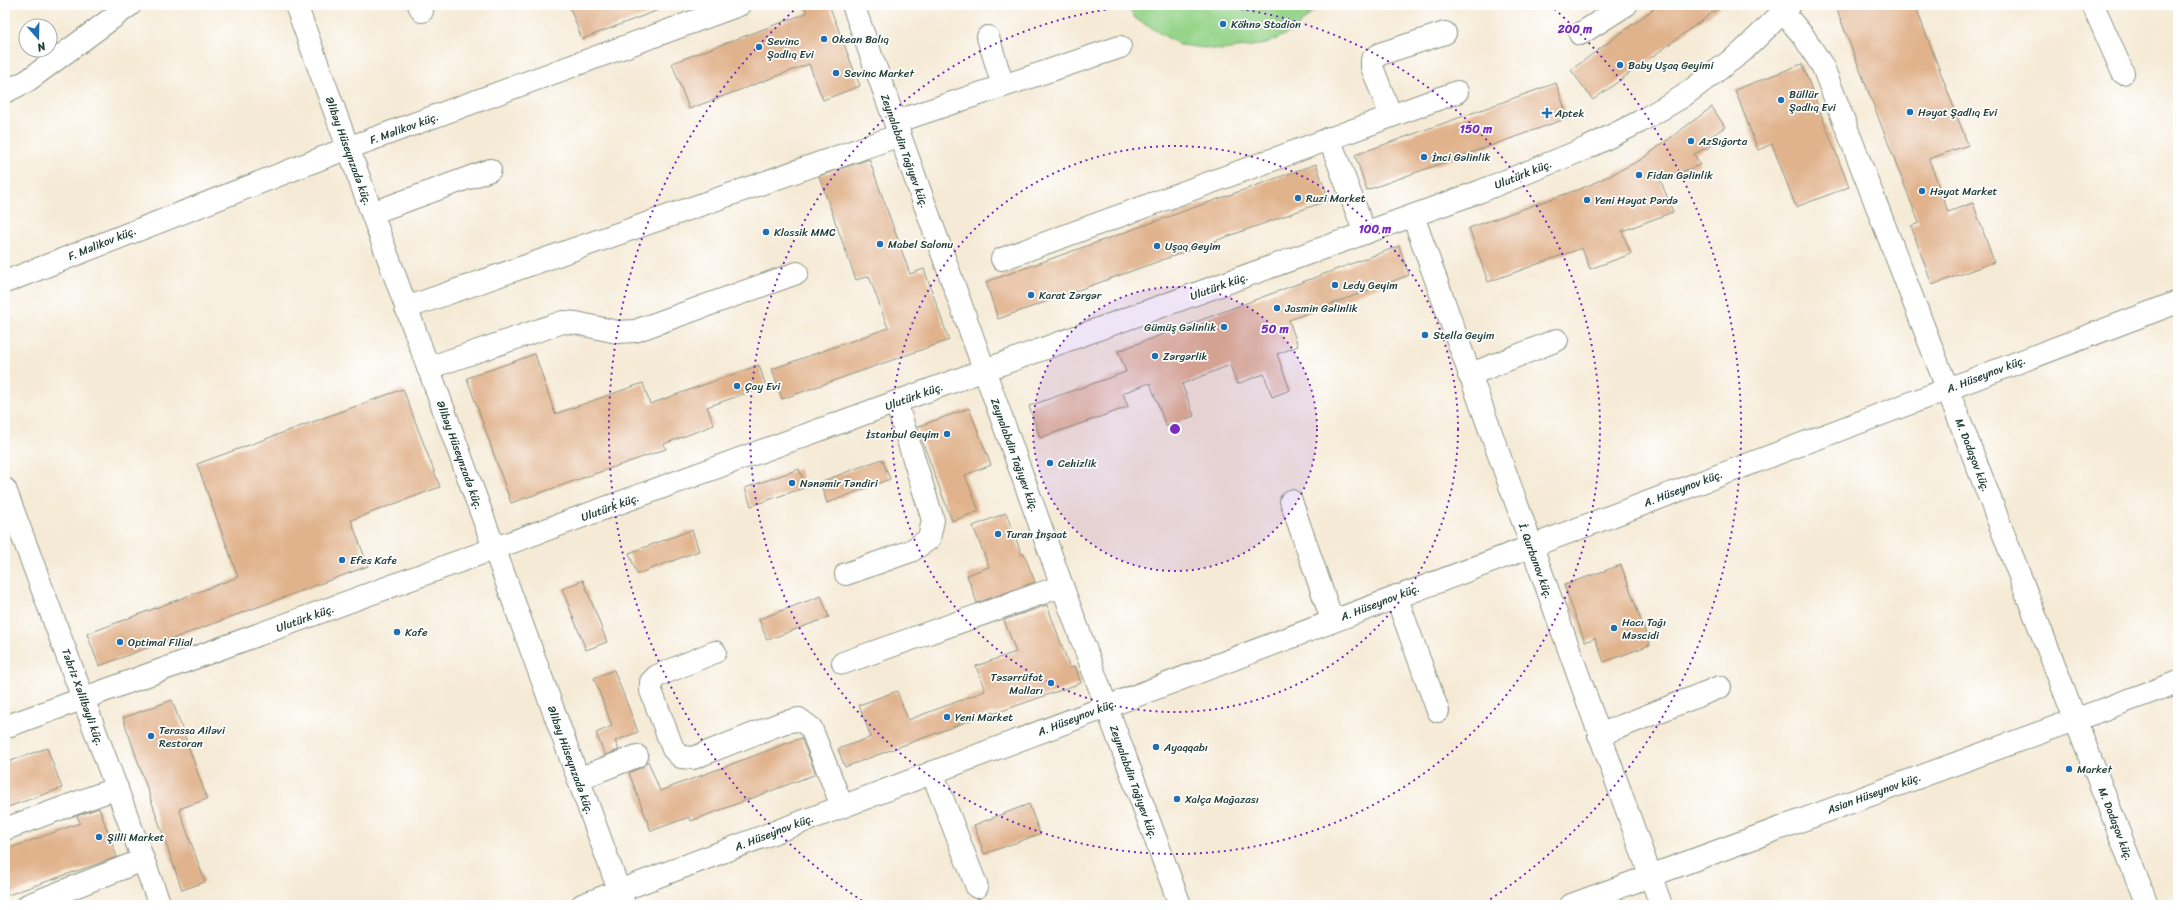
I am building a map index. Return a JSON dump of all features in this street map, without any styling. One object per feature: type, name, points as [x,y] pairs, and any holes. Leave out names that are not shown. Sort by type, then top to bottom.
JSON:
[{"type":"street","points":[[5,92],[27,81],[130,5]]},
{"type":"street","name":"Əlibəy Hüseynzadə küç.","points":[[296,5],[622,898]]},
{"type":"street","name":"F. Məlikov küç.","points":[[5,282],[348,148],[739,5]]},
{"type":"street","name":"Zeynalabdin Tağıyev küç.","points":[[853,5],[1062,586],[1180,905]]},
{"type":"street","points":[[1580,34],[1626,5]]},
{"type":"street","points":[[2093,5],[2123,73]]},
{"type":"street","name":"Ulutürk küç.","points":[[5,727],[984,370],[1481,191],[1587,148],[1640,122],[1682,97],[1742,52],[1787,9]]},
{"type":"street","name":"M. Dadaşov küç.","points":[[1787,9],[1823,67],[2147,905]]},
{"type":"street","points":[[1392,116],[1372,67],[1372,60],[1380,54],[1445,33]]},
{"type":"street","points":[[988,37],[1003,86]]},
{"type":"street","points":[[406,308],[897,128],[1003,86],[1120,47]]},
{"type":"street","points":[[1002,259],[1457,92]]},
{"type":"street","points":[[1329,138],[1365,233]]},
{"type":"street","points":[[372,213],[490,170]]},
{"type":"street","name":"İ. Qurbanov küç.","points":[[1413,216],[1530,546],[1661,905]]},
{"type":"street","points":[[428,368],[563,322],[576,323],[617,332],[635,331],[797,273]]},
{"type":"street","name":"A. Hüseynov küç.","points":[[582,905],[622,898],[842,806],[2178,302]]},
{"type":"street","points":[[1469,375],[1556,340]]},
{"type":"street","points":[[846,574],[911,551],[929,539],[933,520],[896,402]]},
{"type":"street","name":"Təbriz Xəlilbəyli küç.","points":[[5,489],[160,905]]},
{"type":"street","points":[[1291,501],[1332,620]]},
{"type":"street","points":[[843,663],[1062,586]]},
{"type":"street","points":[[1396,596],[1438,711]]},
{"type":"street","points":[[715,652],[657,676],[651,682],[651,691],[674,749],[681,757],[693,758],[782,723],[799,719],[811,728],[842,806]]},
{"type":"street","name":"Asian Hüseynov küç.","points":[[1571,905],[2178,682]]},
{"type":"street","points":[[1599,735],[1720,687]]},
{"type":"street","points":[[578,778],[637,756]]},
{"type":"street","points":[[932,772],[977,887]]},
{"type":"street","points":[[5,829],[117,788]]},
{"type":"street","points":[[28,905],[143,860]]},
{"type":"green space","name":"Köhnə Stadion","points":[[1125,5],[1319,5],[1295,30],[1266,44],[1222,50],[1180,45],[1136,19]]},
{"type":"building","points":[[569,5],[669,5],[669,6],[582,39]]},
{"type":"building","points":[[804,5],[829,5],[860,86],[823,100],[809,64],[689,109],[672,63],[807,13]]},
{"type":"building","points":[[1659,5],[1723,5],[1593,100],[1571,70]]},
{"type":"building","points":[[1835,5],[1915,5],[1968,145],[1929,159],[1948,212],[1973,203],[1994,262],[1932,285],[1911,226],[1919,223]]},
{"type":"building","points":[[1802,64],[1849,187],[1796,207],[1772,144],[1758,150],[1735,90]]},
{"type":"building","points":[[1556,83],[1568,118],[1367,190],[1355,155]]},
{"type":"building","points":[[1712,107],[1725,127],[1708,138],[1711,146],[1694,154],[1700,165],[1660,179],[1673,212],[1622,231],[1631,254],[1590,269],[1582,248],[1488,282],[1469,228],[1585,187],[1615,173],[1642,159]]},
{"type":"building","points":[[869,159],[910,274],[924,269],[949,340],[782,399],[772,369],[888,328],[869,276],[856,280],[819,176]]},
{"type":"building","points":[[1316,164],[1329,200],[998,319],[986,282]]},
{"type":"building","points":[[1399,246],[1409,275],[1289,320],[1298,346],[1277,354],[1290,390],[1272,397],[1264,374],[1237,384],[1230,365],[1182,384],[1194,416],[1166,426],[1150,383],[1123,393],[1128,407],[1040,438],[1029,406],[1126,372],[1118,351]]},
{"type":"building","points":[[535,354],[555,414],[643,383],[650,404],[759,365],[766,386],[707,407],[714,425],[664,444],[666,449],[511,503],[467,378]]},
{"type":"building","points":[[403,389],[440,487],[351,520],[368,566],[99,666],[87,634],[238,577],[197,464]]},
{"type":"building","points":[[969,408],[991,465],[965,475],[979,511],[952,521],[917,427]]},
{"type":"building","points":[[882,459],[890,479],[827,503],[820,482]]},
{"type":"building","points":[[799,469],[806,487],[751,506],[745,488]]},
{"type":"building","points":[[1006,513],[1022,555],[1024,554],[1035,582],[977,603],[967,575],[989,567],[973,526]]},
{"type":"building","points":[[692,530],[699,551],[637,574],[629,553]]},
{"type":"building","points":[[1621,565],[1650,645],[1604,662],[1595,638],[1585,642],[1564,585]]},
{"type":"building","points":[[583,580],[607,642],[586,650],[562,589]]},
{"type":"building","points":[[821,596],[829,617],[767,640],[759,619]]},
{"type":"building","points":[[1047,605],[1070,668],[1075,666],[1081,683],[993,714],[993,712],[845,767],[838,749],[871,737],[859,705],[897,691],[908,720],[985,691],[976,666],[1016,652],[1004,620]]},
{"type":"building","points":[[614,670],[638,732],[615,741],[619,750],[605,755],[596,733],[612,726],[594,678]]},
{"type":"building","points":[[172,700],[207,799],[179,809],[205,882],[182,890],[123,718]]},
{"type":"building","points":[[801,738],[816,774],[691,821],[689,817],[651,831],[629,773],[642,767],[648,761],[660,791]]},
{"type":"building","points":[[47,748],[62,788],[5,808],[5,763]]},
{"type":"building","points":[[1029,804],[1040,834],[984,854],[974,825]]},
{"type":"building","points":[[99,808],[117,857],[5,896],[5,850],[80,823],[77,816]]},
{"type":"place","name":"Köhnə Stadion","points":[[1223,24]]},
{"type":"place","name":"Okean Balıq","points":[[824,39]]},
{"type":"place","name":"Sevinc Şadlıq Evi","points":[[759,47]]},
{"type":"place","name":"Baby Uşaq Geyimi","points":[[1620,65]]},
{"type":"place","name":"Sevinc Market","points":[[836,73]]},
{"type":"place","name":"Büllür Şadlıq Evi","points":[[1781,100]]},
{"type":"place","name":"Həyat Şadlıq Evi","points":[[1910,112]]},
{"type":"place","name":"Aptek","points":[[1547,113]]},
{"type":"place","name":"AzSığorta","points":[[1691,141]]},
{"type":"place","name":"İnci Gəlinlik","points":[[1424,157]]},
{"type":"place","name":"Fidan Gəlinlik","points":[[1639,175]]},
{"type":"place","name":"Həyat Market","points":[[1922,191]]},
{"type":"place","name":"Ruzi Market","points":[[1298,198]]},
{"type":"place","name":"Yeni Həyat Pərdə","points":[[1587,200]]},
{"type":"place","name":"Klassik MMC","points":[[766,232]]},
{"type":"place","name":"Mabel Salonu","points":[[880,244]]},
{"type":"place","name":"Uşaq Geyim","points":[[1157,246]]},
{"type":"place","name":"Ledy Geyim","points":[[1335,285]]},
{"type":"place","name":"Karat Zərgər","points":[[1031,295]]},
{"type":"place","name":"Jasmin Gəlinlik","points":[[1277,308]]},
{"type":"place","name":"Gümüş Gəlinlik","points":[[1224,327]]},
{"type":"place","name":"Stella Geyim","points":[[1425,335]]},
{"type":"place","name":"Zərgərlik","points":[[1155,356]]},
{"type":"place","name":"Çay Evi","points":[[737,386]]},
{"type":"place","name":"İstanbul Geyim","points":[[947,434]]},
{"type":"place","name":"Cehizlik","points":[[1050,463]]},
{"type":"place","name":"Nənəmir Təndiri","points":[[792,483]]},
{"type":"place","name":"Turan İnşaat","points":[[998,534]]},
{"type":"place","name":"Efes Kafe","points":[[342,560]]},
{"type":"place","name":"Hacı Tağı Məscidi","points":[[1614,628]]},
{"type":"place","name":"Kafe","points":[[397,632]]},
{"type":"place","name":"Optimal Filial","points":[[120,642]]},
{"type":"place","name":"Təsərrüfat Malları","points":[[1051,683]]},
{"type":"place","name":"Yeni Market","points":[[947,717]]},
{"type":"place","name":"Terassa Ailəvi Restoran","points":[[151,736]]},
{"type":"place","name":"Ayaqqabı","points":[[1156,747]]},
{"type":"place","name":"Market","points":[[2069,769]]},
{"type":"place","name":"Xalça Mağazası","points":[[1177,799]]},
{"type":"place","name":"Şilli Market","points":[[99,837]]}]
